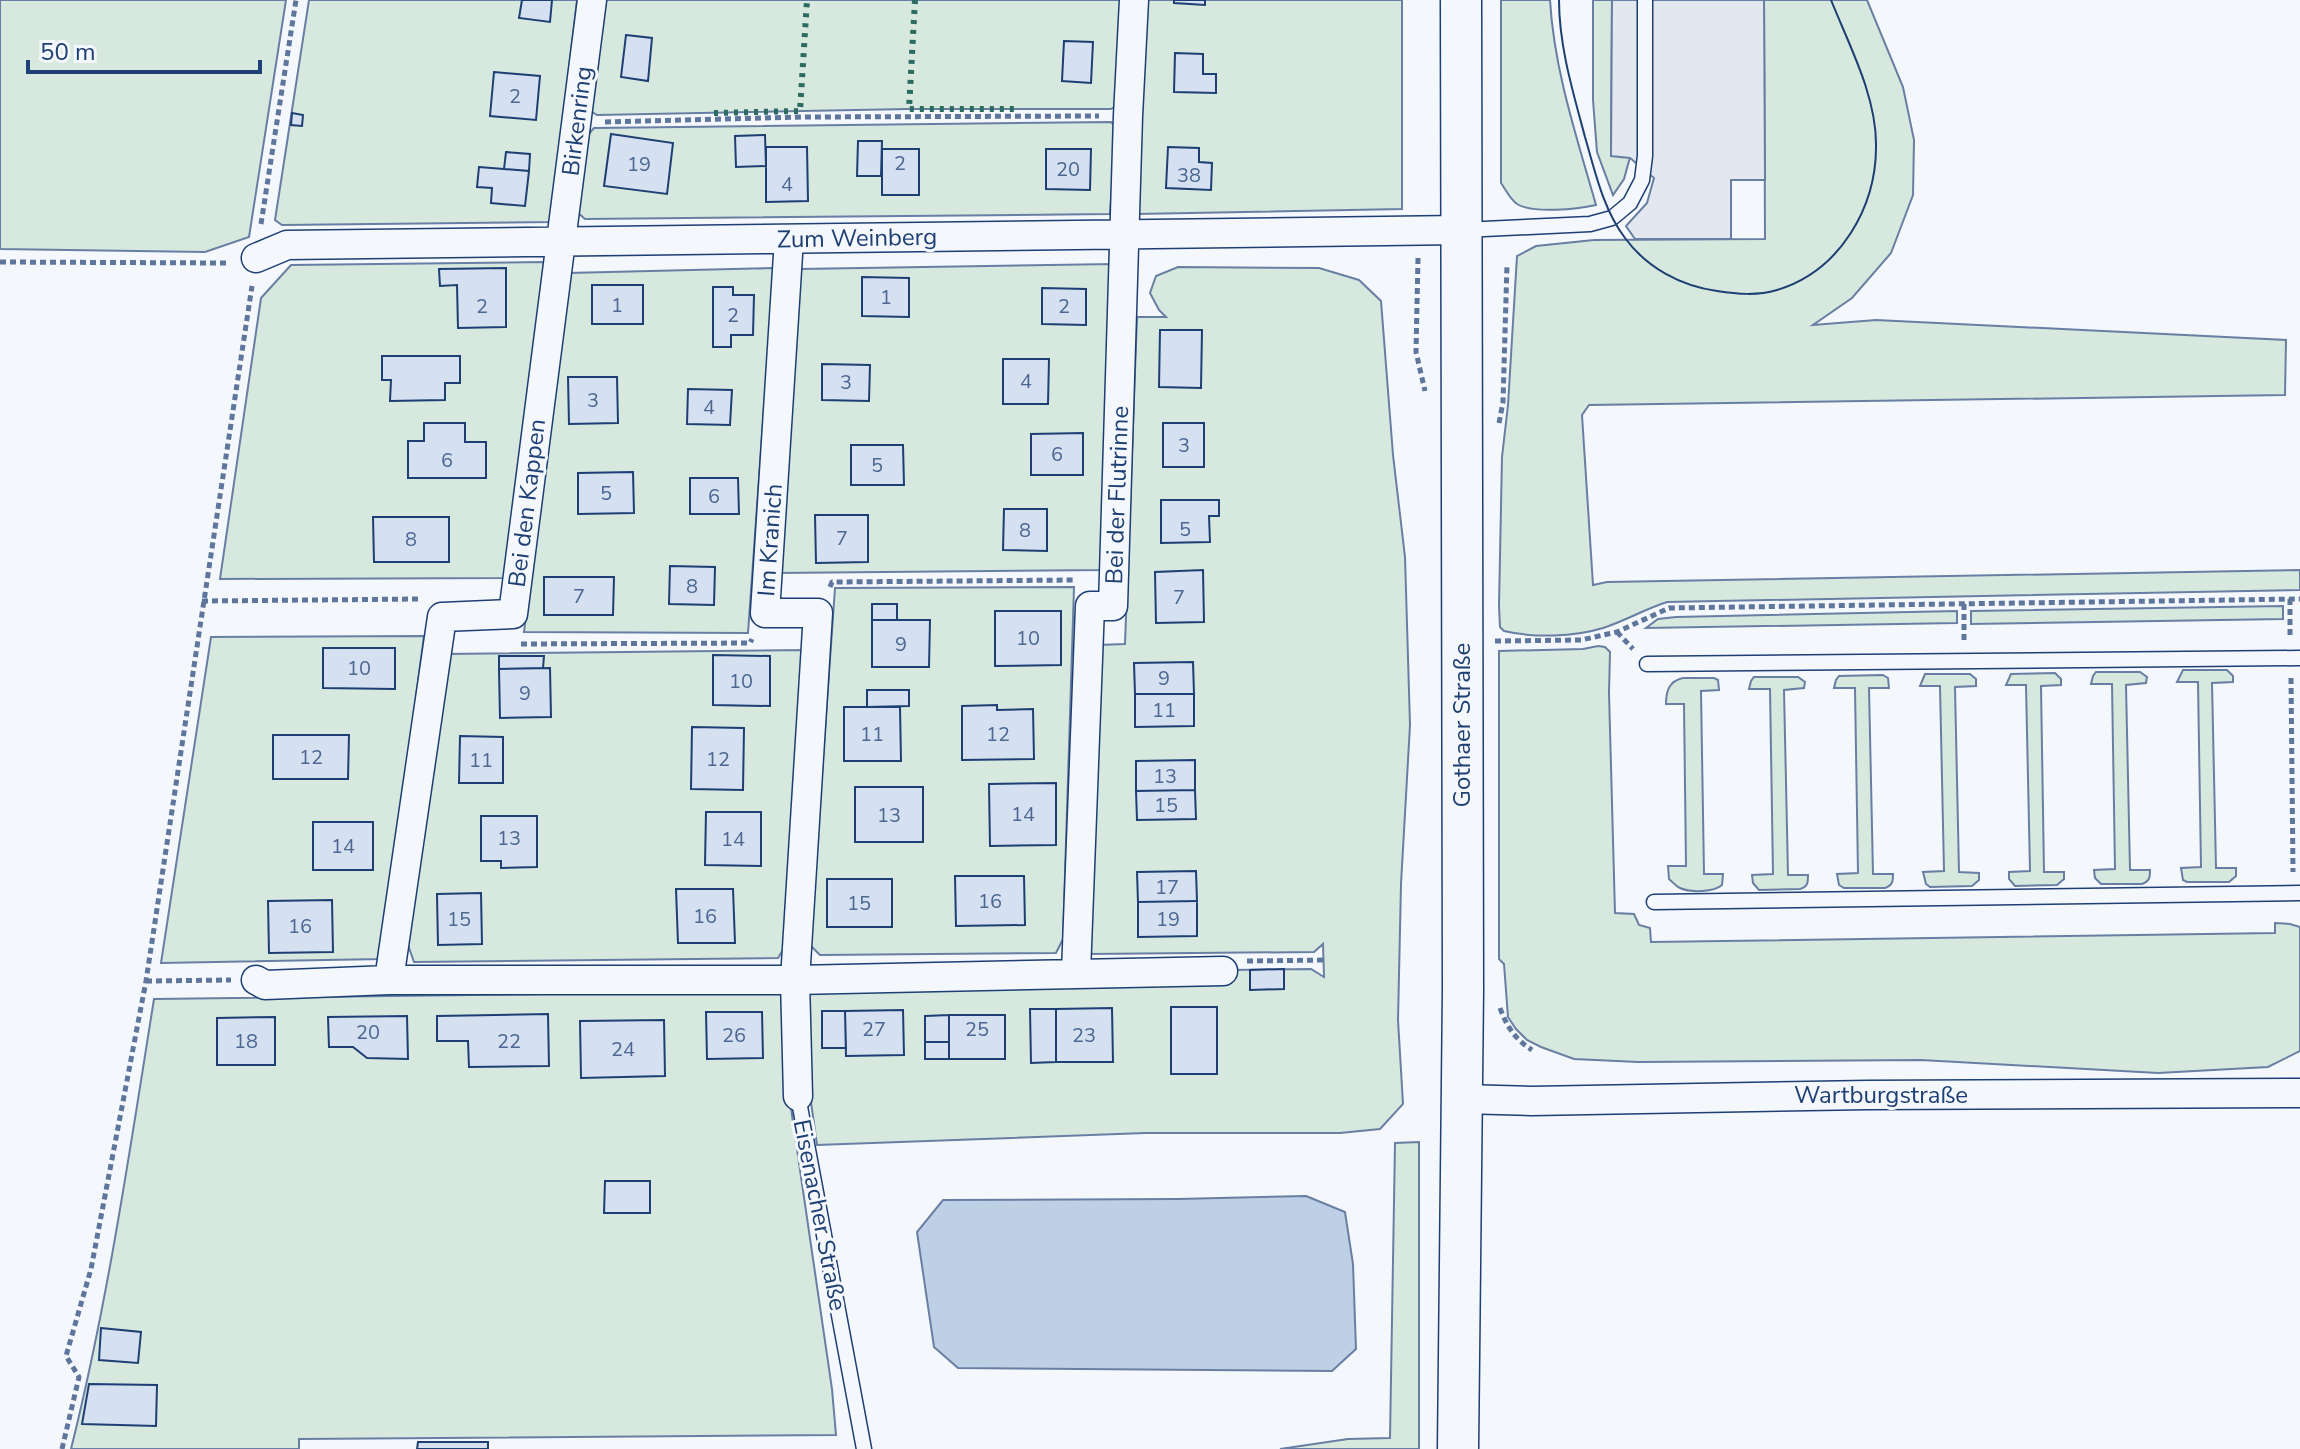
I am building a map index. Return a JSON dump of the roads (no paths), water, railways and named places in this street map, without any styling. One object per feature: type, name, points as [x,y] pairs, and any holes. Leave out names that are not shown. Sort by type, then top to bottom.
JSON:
[{"type":"main road","name":"Gothaer Straße","points":[[1458,1449],[1462,1099],[1461,0]]},
{"type":"street","name":"Birkenring","points":[[560,242],[592,0]]},
{"type":"street","points":[[1126,233],[1134,0]]},
{"type":"street","name":"Zum Weinberg","points":[[256,258],[287,245],[1460,230]]},
{"type":"street","name":"Bei der Flutrinne","points":[[1076,973],[1090,606],[1113,606],[1126,233]]},
{"type":"street","name":"Im Kranich","points":[[789,239],[765,613],[818,613],[795,980]]},
{"type":"street","name":"Bei den Kappen","points":[[389,980],[442,617],[513,614],[560,242]]},
{"type":"street","points":[[256,980],[265,985],[389,980],[795,980],[1223,971]]},
{"type":"street","name":"Eisenacher Straße","points":[[795,980],[798,1096]]},
{"type":"street","name":"Wartburgstraße","points":[[1462,1099],[1532,1101],[1868,1095],[2300,1093]]},
{"type":"lane","points":[[1460,230],[1590,224],[1612,218],[1630,203],[1642,180],[1645,156],[1645,0]]},
{"type":"lane","points":[[1647,664],[2295,658]]},
{"type":"lane","points":[[1654,902],[2296,894]]},
{"type":"lane","name":"Eisenacher Straße","points":[[798,1096],[864,1449]]},
{"type":"water","points":[[1306,1196],[1345,1212],[1353,1264],[1356,1349],[1332,1371],[958,1368],[934,1347],[917,1232],[943,1200]]},
{"type":"tram line","points":[[1559,0],[1564,52],[1576,103],[1600,189],[1617,227],[1634,249],[1666,274],[1704,289],[1747,294],[1777,290],[1819,268],[1850,234],[1870,191],[1876,144],[1872,107],[1831,0]]}]
